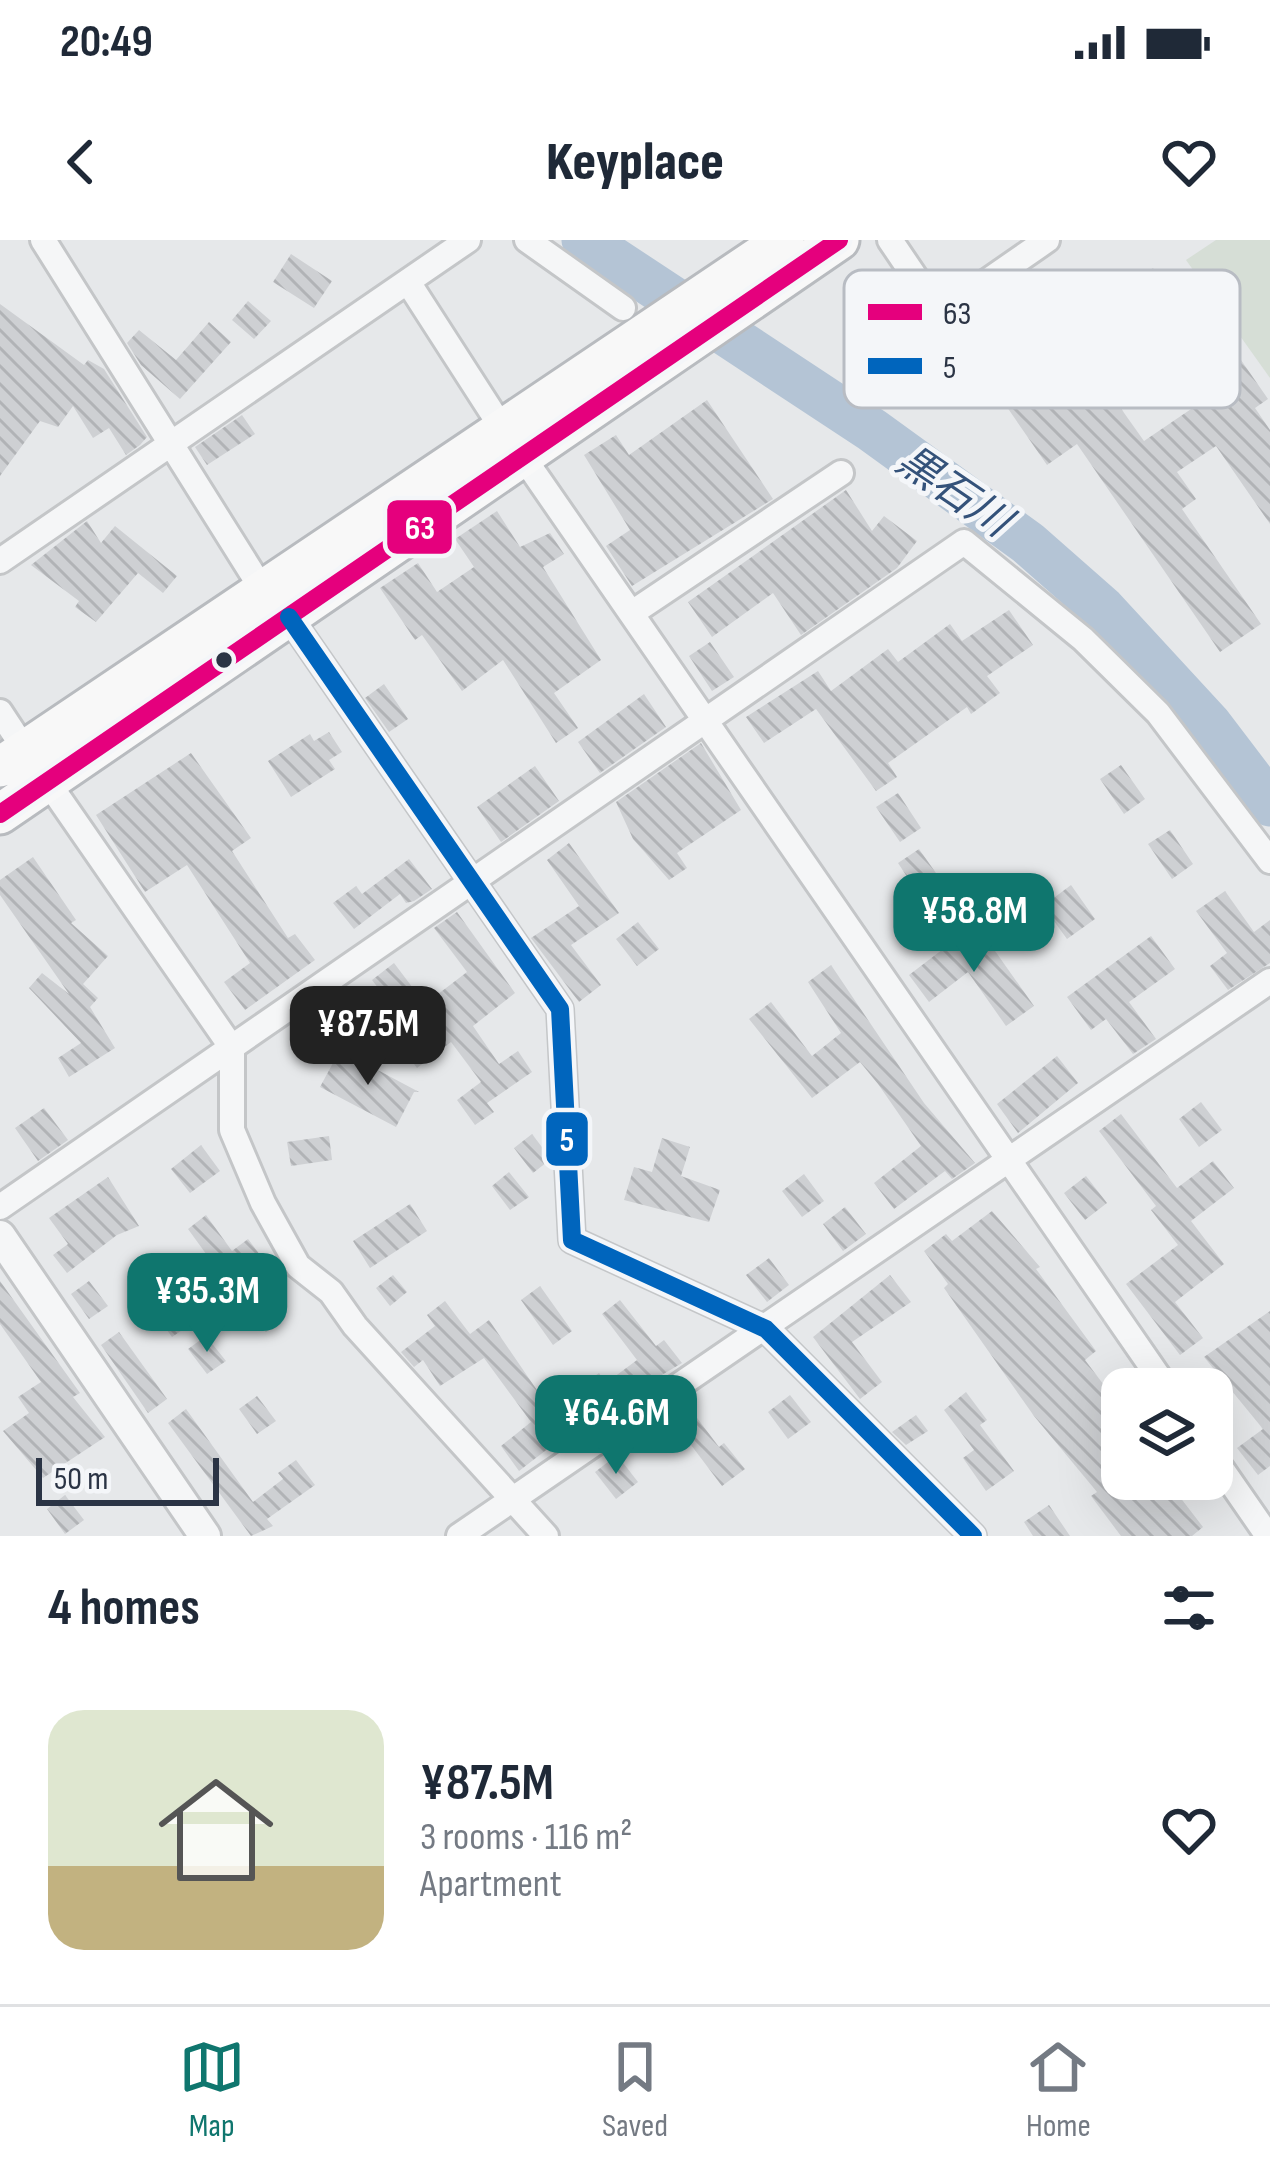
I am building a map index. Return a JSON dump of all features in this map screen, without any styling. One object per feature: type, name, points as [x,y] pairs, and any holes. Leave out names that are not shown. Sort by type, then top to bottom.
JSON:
[{"type":"highway","points":[[730,294],[784,240]]},
{"type":"highway","points":[[0,814],[24,766],[512,441],[657,323],[730,294],[839,240]]},
{"type":"street","points":[[43,240],[169,444],[275,603],[560,1009],[572,1240],[766,1329],[939,1496],[973,1536]]},
{"type":"street","points":[[0,561],[468,240]]},
{"type":"street","points":[[527,240],[657,323]]},
{"type":"street","points":[[890,240],[910,270]]},
{"type":"street","points":[[1004,270],[1047,240]]},
{"type":"street","points":[[408,282],[512,441],[1152,1368]]},
{"type":"street","points":[[632,614],[841,473]]},
{"type":"street","points":[[0,1207],[964,542],[1083,639],[1158,713],[1270,861]]},
{"type":"street","points":[[0,712],[24,766],[232,1048],[232,1130],[298,1266],[331,1292],[355,1326],[546,1536]]},
{"type":"street","points":[[459,1536],[1270,981]]},
{"type":"street","points":[[0,1236],[205,1536]]},
{"type":"street","points":[[1233,1485],[1268,1536]]},
{"type":"shaded area","points":[[1216,240],[1270,240],[1270,378],[1240,336],[1240,270],[1193,270],[1186,260]]},
{"type":"building","points":[[291,254],[332,281],[314,308],[273,282]]},
{"type":"building","points":[[248,301],[271,321],[254,339],[232,320]]},
{"type":"building","points":[[0,304],[84,365],[88,360],[104,369],[147,437],[140,445],[126,455],[109,428],[93,438],[73,406],[58,427],[40,421],[0,476]]},
{"type":"building","points":[[209,322],[231,342],[180,399],[141,365],[127,343],[139,330],[176,360]]},
{"type":"building","points":[[1241,360],[1268,399],[1255,408],[1270,430],[1270,524],[1216,446],[1177,472],[1196,499],[1182,509],[1261,624],[1220,652],[1077,444],[1047,465],[1008,408],[1121,408],[1144,441],[1193,408],[1240,408]]},
{"type":"building","points":[[707,400],[773,499],[632,586],[606,546],[630,530],[584,455],[616,435],[629,455]]},
{"type":"building","points":[[242,415],[255,434],[207,465],[195,447]]},
{"type":"building","points":[[846,490],[872,531],[884,516],[917,541],[897,568],[801,635],[773,593],[712,637],[688,602]]},
{"type":"building","points":[[497,511],[520,547],[550,533],[564,554],[543,567],[601,660],[554,693],[578,728],[556,743],[503,660],[462,691],[422,635],[415,640],[380,588],[418,563],[437,592],[474,567],[455,539]]},
{"type":"building","points":[[87,521],[101,543],[115,526],[177,576],[163,593],[138,573],[96,622],[75,607],[79,601],[31,565]]},
{"type":"building","points":[[1009,610],[1033,645],[987,676],[1000,693],[971,714],[967,707],[888,763],[897,777],[876,791],[816,709],[764,743],[746,717],[818,671],[831,691],[888,649],[898,662],[950,624],[962,641]]},
{"type":"building","points":[[710,642],[734,677],[712,691],[689,656]]},
{"type":"building","points":[[384,684],[408,719],[389,732],[365,698]]},
{"type":"building","points":[[644,694],[666,727],[600,773],[578,742]]},
{"type":"building","points":[[329,732],[342,752],[329,760],[335,769],[291,797],[268,761],[310,734],[314,741]]},
{"type":"building","points":[[701,743],[741,810],[677,853],[687,868],[669,880],[633,839],[616,802]]},
{"type":"building","points":[[191,753],[251,838],[232,851],[288,938],[295,934],[315,960],[245,1010],[224,982],[250,963],[187,865],[145,892],[96,815]]},
{"type":"building","points":[[1121,765],[1145,799],[1124,814],[1100,779]]},
{"type":"building","points":[[535,766],[559,801],[501,842],[477,807]]},
{"type":"building","points":[[898,793],[921,828],[900,842],[876,807]]},
{"type":"building","points":[[1170,830],[1193,864],[1172,879],[1148,844]]},
{"type":"building","points":[[569,843],[619,913],[571,945],[601,985],[579,1002],[531,938],[579,906],[547,860]]},
{"type":"building","points":[[919,849],[943,883],[921,898],[898,863]]},
{"type":"building","points":[[33,857],[76,920],[71,923],[108,956],[83,984],[98,998],[90,1007],[115,1048],[69,1077],[58,1058],[81,1043],[29,988],[42,973],[69,994],[0,895],[0,880]]},
{"type":"building","points":[[409,859],[432,889],[406,903],[400,894],[354,929],[333,903],[356,886],[362,894]]},
{"type":"building","points":[[1071,885],[1095,919],[1067,939],[1043,906]]},
{"type":"building","points":[[1225,891],[1254,932],[1270,920],[1270,963],[1228,990],[1210,966],[1227,953],[1196,911]]},
{"type":"building","points":[[457,912],[515,993],[473,1026],[499,1064],[518,1051],[532,1072],[487,1103],[494,1112],[475,1125],[457,1100],[481,1082],[451,1042],[417,1068],[397,1041],[411,1031],[372,980],[394,963],[425,1004],[467,972],[434,928]]},
{"type":"building","points":[[638,922],[659,949],[637,966],[616,939]]},
{"type":"building","points":[[976,924],[1034,1006],[1006,1026],[968,972],[929,1002],[909,975]]},
{"type":"building","points":[[1151,936],[1175,969],[1129,1002],[1156,1039],[1133,1054],[1106,1019],[1091,1030],[1067,997]]},
{"type":"building","points":[[831,965],[924,1103],[975,1163],[952,1179],[945,1171],[894,1209],[874,1183],[921,1146],[878,1084],[860,1062],[812,1098],[749,1019],[771,1002],[812,1056],[841,1033],[808,982]]},
{"type":"building","points":[[340,1050],[419,1092],[414,1092],[396,1127],[320,1087]]},
{"type":"building","points":[[1057,1056],[1078,1083],[1018,1133],[997,1104]]},
{"type":"building","points":[[1201,1102],[1222,1130],[1199,1147],[1179,1119]]},
{"type":"building","points":[[44,1108],[68,1140],[38,1161],[15,1128]]},
{"type":"building","points":[[1121,1114],[1177,1188],[1213,1161],[1234,1188],[1191,1221],[1224,1264],[1175,1302],[1203,1338],[1180,1355],[1126,1284],[1178,1245],[1151,1210],[1156,1206],[1099,1131]]},
{"type":"building","points":[[532,1134],[551,1159],[533,1173],[514,1148]]},
{"type":"building","points":[[329,1136],[332,1160],[291,1166],[287,1142]]},
{"type":"building","points":[[662,1138],[690,1147],[681,1176],[720,1190],[709,1222],[624,1200],[634,1167],[652,1172]]},
{"type":"building","points":[[201,1145],[220,1171],[190,1193],[171,1169]]},
{"type":"building","points":[[509,1172],[529,1197],[510,1210],[492,1186]]},
{"type":"building","points":[[804,1174],[824,1201],[802,1217],[782,1191]]},
{"type":"building","points":[[1086,1176],[1107,1203],[1085,1220],[1064,1193]]},
{"type":"building","points":[[108,1177],[139,1226],[117,1235],[67,1273],[53,1255],[68,1244],[49,1218]]},
{"type":"building","points":[[410,1204],[427,1231],[370,1268],[353,1241]]},
{"type":"building","points":[[845,1207],[866,1234],[843,1251],[823,1224]]},
{"type":"building","points":[[992,1211],[1040,1267],[1036,1269],[1096,1351],[1085,1360],[1101,1381],[1101,1500],[1182,1500],[1203,1527],[1192,1536],[1121,1536],[1091,1496],[1097,1492],[1034,1416],[944,1288],[948,1284],[924,1251],[946,1234],[952,1241]]},
{"type":"building","points":[[206,1215],[232,1251],[248,1239],[267,1264],[252,1275],[285,1318],[266,1332],[238,1292],[222,1303],[204,1278],[217,1269],[188,1229]]},
{"type":"building","points":[[769,1258],[789,1285],[767,1302],[746,1275]]},
{"type":"building","points":[[393,1275],[407,1292],[390,1306],[376,1288]]},
{"type":"building","points":[[890,1275],[911,1302],[852,1342],[882,1382],[860,1399],[813,1337]]},
{"type":"building","points":[[0,1281],[80,1393],[73,1397],[105,1437],[43,1478],[3,1431],[29,1413],[18,1397],[41,1382],[0,1324]]},
{"type":"building","points":[[89,1281],[108,1306],[89,1319],[71,1294]]},
{"type":"building","points":[[540,1286],[572,1331],[553,1345],[521,1300]]},
{"type":"building","points":[[172,1299],[191,1324],[172,1337],[154,1312]]},
{"type":"building","points":[[620,1300],[656,1346],[664,1340],[682,1363],[601,1411],[582,1386],[599,1373],[606,1383],[637,1360],[602,1314]]},
{"type":"building","points":[[445,1301],[470,1334],[489,1320],[567,1434],[519,1471],[501,1446],[531,1422],[484,1358],[440,1386],[423,1360],[414,1367],[401,1352],[435,1326],[427,1315]]},
{"type":"building","points":[[1270,1311],[1270,1466],[1258,1475],[1237,1448],[1263,1429],[1233,1392],[1233,1368],[1213,1368],[1204,1357]]},
{"type":"building","points":[[119,1332],[167,1399],[148,1413],[101,1345]]},
{"type":"building","points":[[206,1336],[226,1361],[207,1374],[188,1349]]},
{"type":"building","points":[[966,1392],[987,1420],[980,1425],[1014,1471],[986,1491],[963,1458],[974,1450],[944,1410]]},
{"type":"building","points":[[790,1395],[811,1422],[788,1439],[768,1412]]},
{"type":"building","points":[[257,1396],[276,1421],[257,1434],[239,1409]]},
{"type":"building","points":[[685,1402],[719,1447],[724,1443],[745,1469],[722,1486],[688,1441],[682,1445],[662,1417]]},
{"type":"building","points":[[186,1409],[253,1502],[283,1479],[278,1473],[296,1460],[315,1485],[267,1519],[273,1526],[251,1536],[168,1423]]},
{"type":"building","points":[[916,1415],[928,1431],[906,1445],[892,1432]]},
{"type":"building","points":[[617,1455],[638,1482],[616,1499],[595,1472]]},
{"type":"building","points":[[65,1495],[84,1520],[65,1534],[47,1509]]},
{"type":"building","points":[[1049,1505],[1070,1536],[1033,1536],[1024,1522]]},
{"type":"waterway","name":"黒石川","points":[[584,240],[872,430],[1028,543],[1103,609],[1209,724],[1270,804]]},
{"type":"transit line","name":"63","points":[[0,814],[839,240]]},
{"type":"transit line","name":"5","points":[[289,617],[560,1009],[572,1240],[766,1329],[973,1536]]}]
